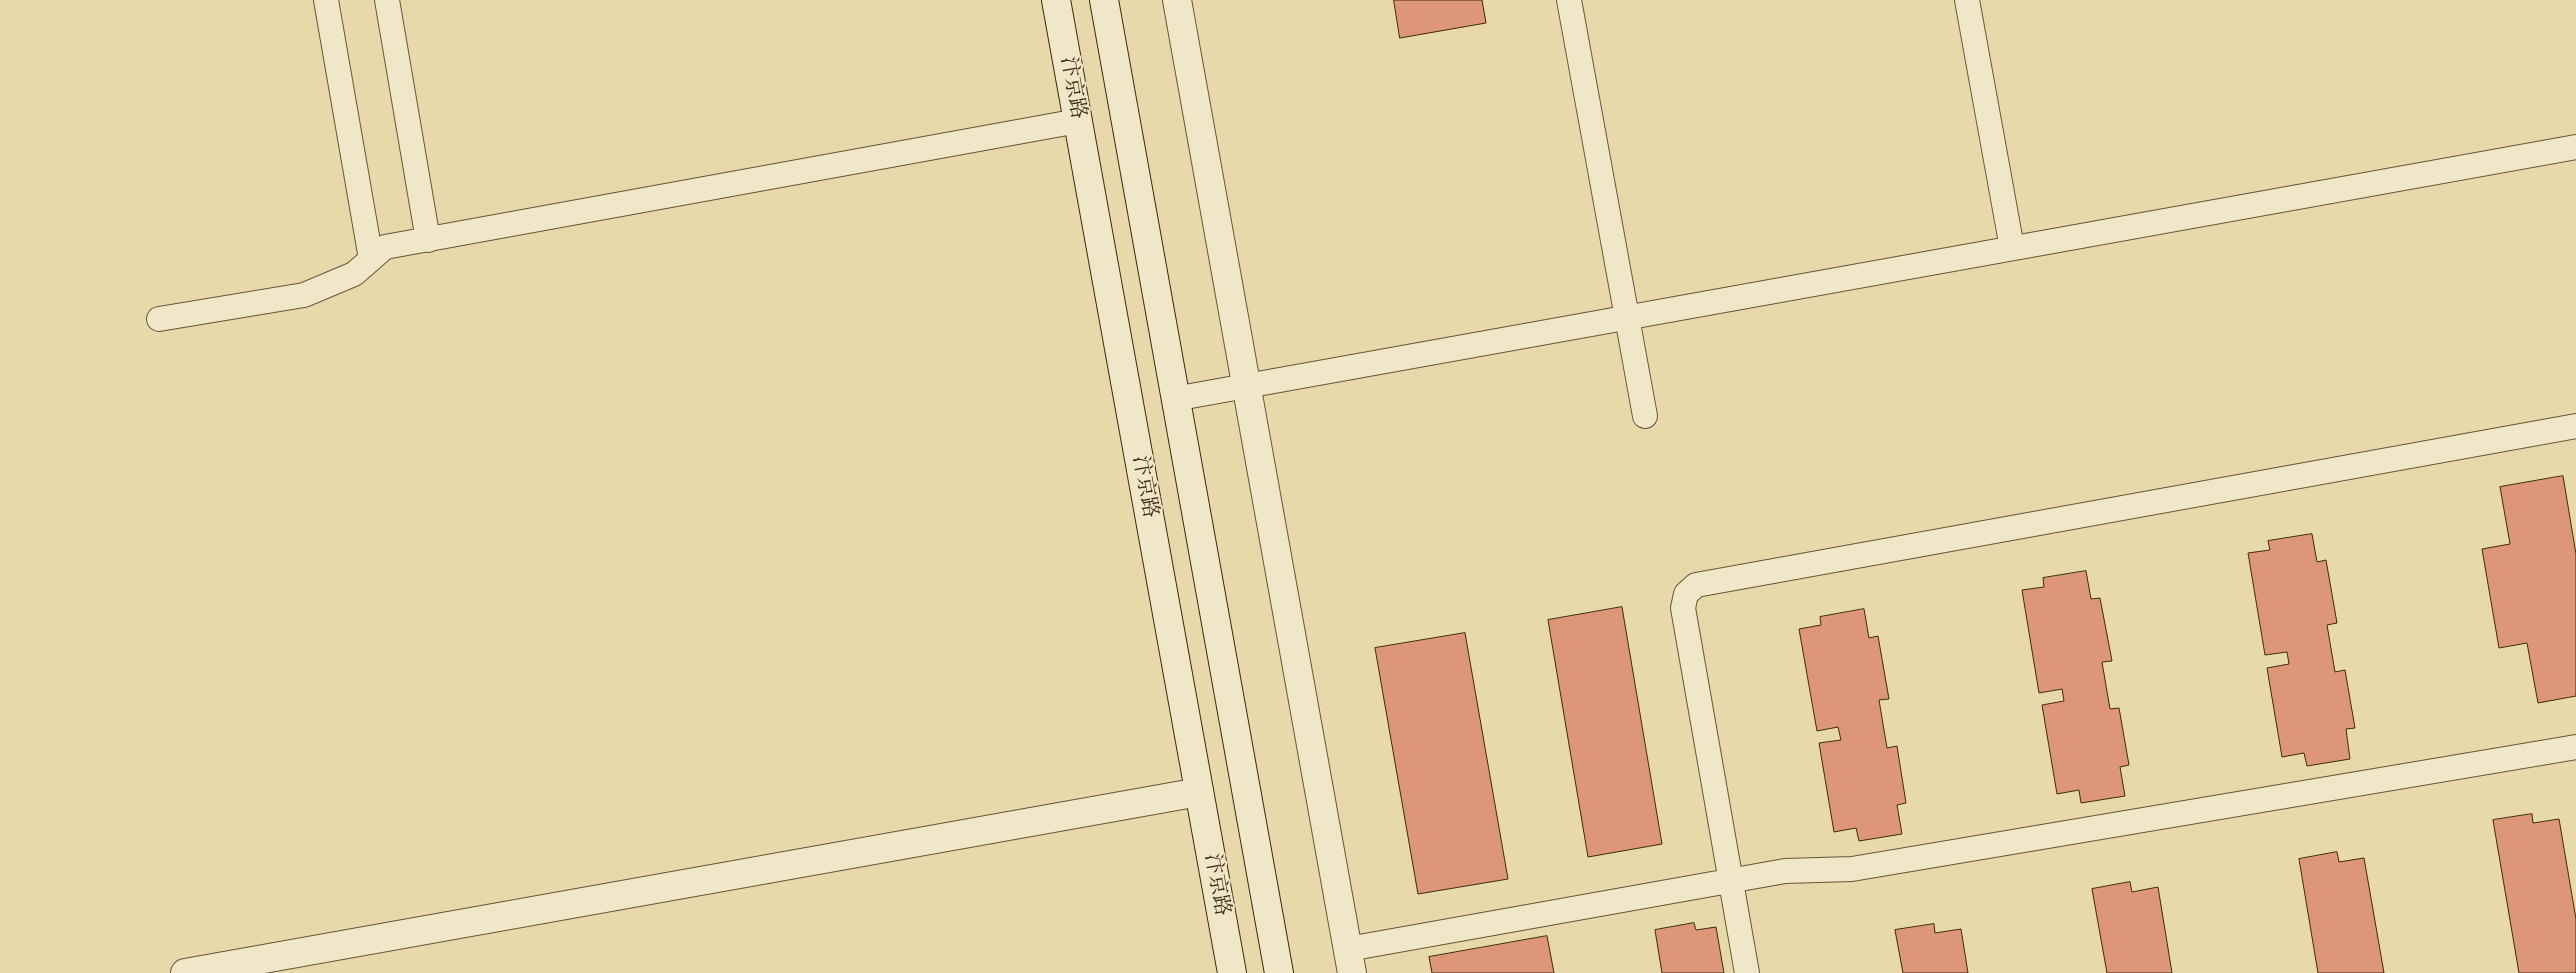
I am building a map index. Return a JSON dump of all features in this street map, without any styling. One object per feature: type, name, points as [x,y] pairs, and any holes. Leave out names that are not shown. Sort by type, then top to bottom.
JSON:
[{"type":"main road","name":"汴京路","points":[[1056,0],[1232,973]]},
{"type":"main road","points":[[1104,0],[1174,399],[1279,973]]},
{"type":"main road","points":[[1177,0],[1350,961]]},
{"type":"main road","points":[[185,973],[1199,792]]},
{"type":"lane","points":[[326,0],[371,259]]},
{"type":"lane","points":[[387,0],[428,240]]},
{"type":"lane","points":[[1569,0],[1645,416]]},
{"type":"lane","points":[[1968,0],[2012,248]]},
{"type":"lane","points":[[159,319],[304,295],[354,274],[385,247],[1078,121]]},
{"type":"lane","points":[[1174,399],[2576,147]]},
{"type":"lane","points":[[1747,973],[1684,608],[1686,594],[1696,585],[2576,426]]},
{"type":"lane","points":[[1350,961],[1731,880],[1785,871],[1852,869],[2576,747]]},
{"type":"building","points":[[1394,0],[1482,0],[1486,23],[1400,38]]},
{"type":"building","points":[[2563,476],[2576,554],[2576,696],[2538,703],[2527,643],[2499,648],[2482,549],[2510,544],[2500,487]]},
{"type":"building","points":[[2312,534],[2317,562],[2326,560],[2337,623],[2327,625],[2335,672],[2345,670],[2355,728],[2346,729],[2350,759],[2307,766],[2304,753],[2282,757],[2267,668],[2289,664],[2287,652],[2265,655],[2248,553],[2270,550],[2268,541]]},
{"type":"building","points":[[2086,571],[2091,599],[2100,598],[2112,661],[2102,662],[2110,709],[2119,708],[2129,765],[2120,767],[2125,796],[2081,803],[2079,790],[2057,794],[2042,705],[2064,701],[2062,689],[2039,693],[2022,590],[2044,587],[2043,578]]},
{"type":"building","points":[[1622,607],[1662,844],[1588,857],[1548,620]]},
{"type":"building","points":[[1864,609],[1869,638],[1878,636],[1889,699],[1879,700],[1887,748],[1897,746],[1906,803],[1897,805],[1902,834],[1859,841],[1856,828],[1834,832],[1819,743],[1841,740],[1838,727],[1817,731],[1799,629],[1821,625],[1820,617]]},
{"type":"building","points":[[1465,633],[1508,879],[1418,894],[1375,648]]},
{"type":"building","points":[[2532,814],[2533,823],[2559,819],[2576,919],[2576,973],[2519,973],[2493,820]]},
{"type":"building","points":[[2337,852],[2339,862],[2364,858],[2384,973],[2318,973],[2299,859]]},
{"type":"building","points":[[2130,882],[2132,892],[2158,887],[2172,973],[2107,973],[2092,889]]},
{"type":"building","points":[[1694,923],[1696,930],[1716,927],[1724,973],[1662,973],[1655,930]]},
{"type":"building","points":[[1934,924],[1935,933],[1961,929],[1968,973],[1903,973],[1895,930]]},
{"type":"building","points":[[1547,936],[1554,973],[1432,973],[1429,957]]}]
